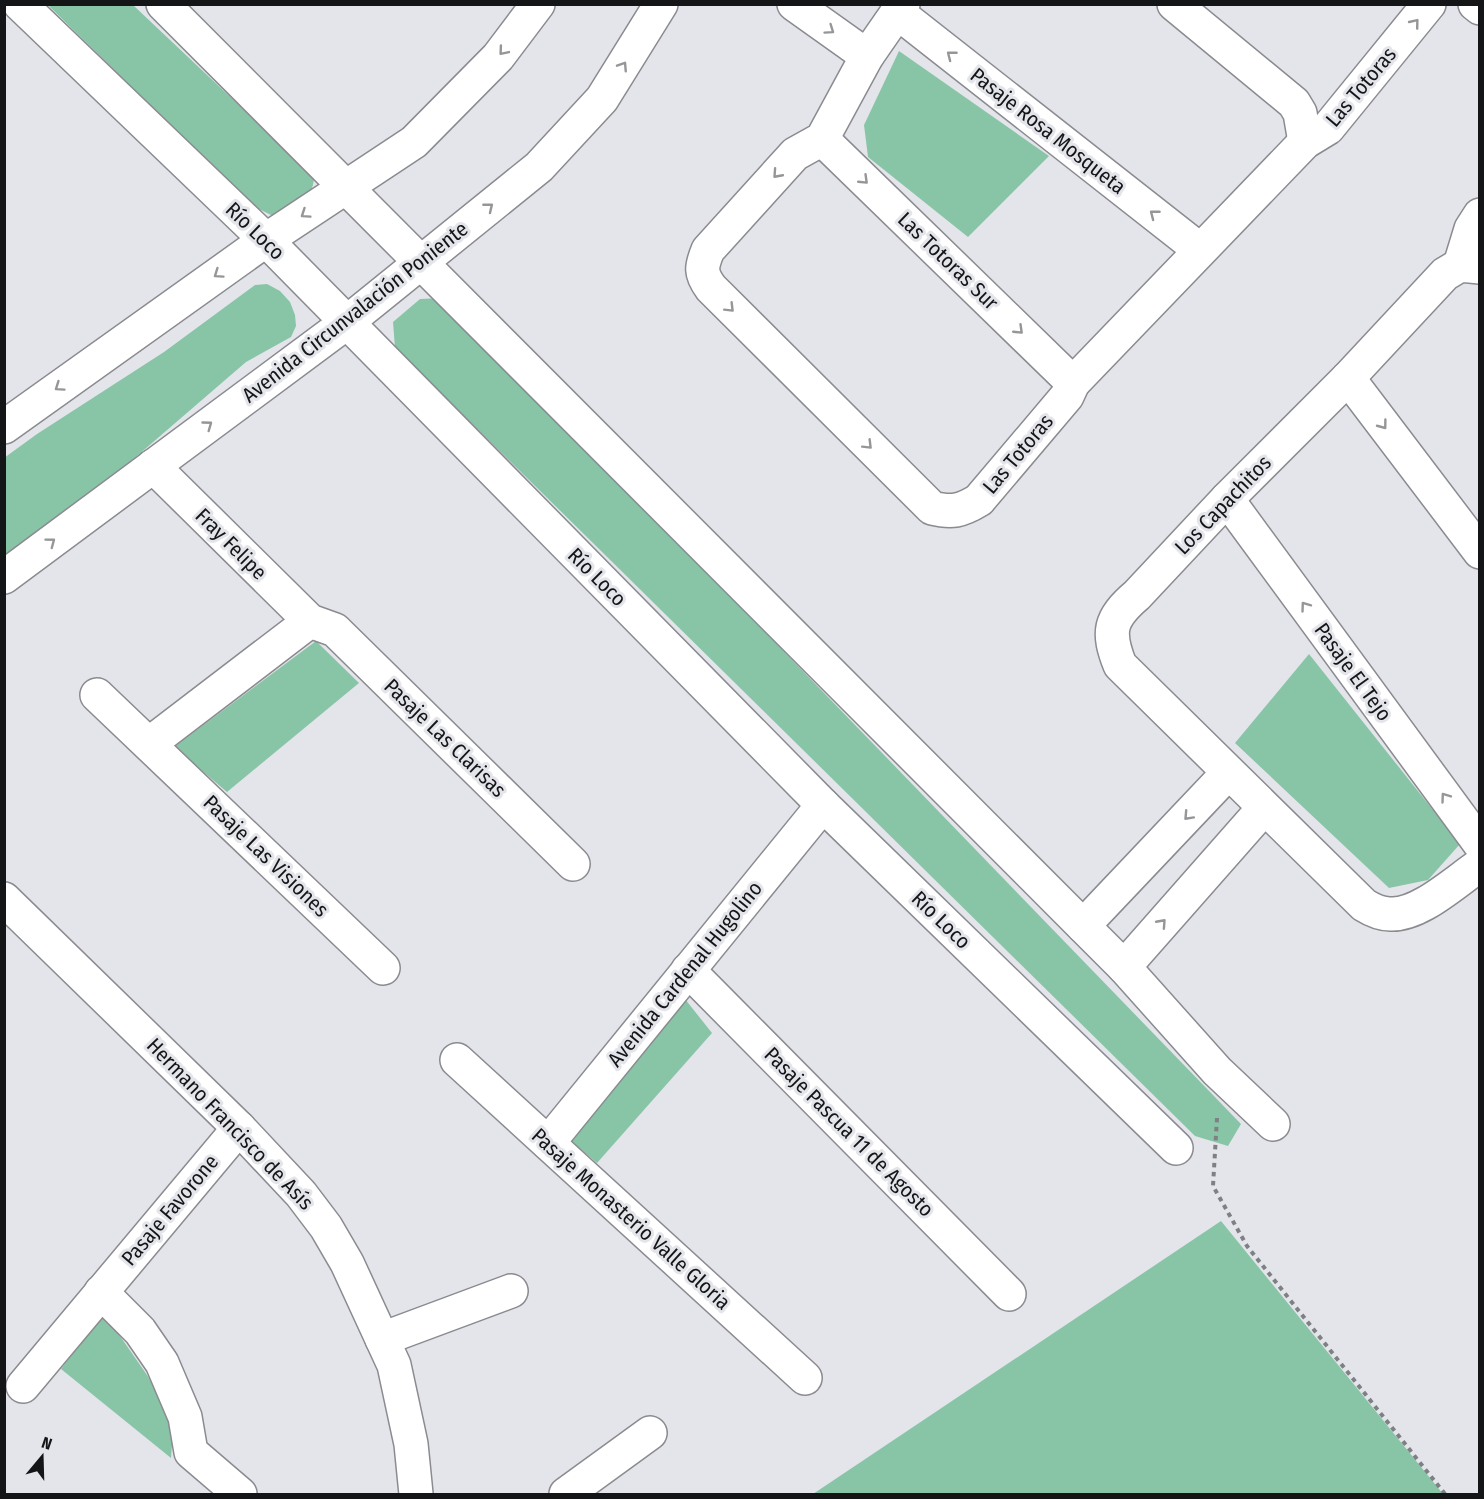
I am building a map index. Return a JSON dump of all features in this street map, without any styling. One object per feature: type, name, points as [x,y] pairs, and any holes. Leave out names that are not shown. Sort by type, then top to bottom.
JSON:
[{"type":"street","name":"Río Loco","points":[[20,4],[266,240],[823,805],[1176,1148]]},
{"type":"street","points":[[163,4],[1124,967],[1217,1071],[1273,1124]]},
{"type":"street","points":[[4,427],[266,240],[414,142],[498,57],[538,4]]},
{"type":"street","name":"Avenida Circunvalación Poniente","points":[[4,577],[346,323],[539,167],[602,99],[661,4]]},
{"type":"street","points":[[794,4],[867,56]]},
{"type":"street","points":[[1174,4],[1294,103],[1300,113],[1305,142]]},
{"type":"street","name":"Las Totoras","points":[[822,139],[795,154],[708,250],[702,270],[705,279],[711,288],[932,508],[948,512],[966,508],[979,500],[1066,396],[1073,383],[1305,142],[1328,128],[1430,4]]},
{"type":"street","points":[[1475,4],[1479,8]]},
{"type":"street","points":[[822,139],[890,11]]},
{"type":"street","name":"Pasaje Rosa Mosqueta","points":[[890,11],[1200,250]]},
{"type":"street","name":"Las Totoras Sur","points":[[822,139],[1073,383]]},
{"type":"street","points":[[1470,266],[1471,229],[1479,215]]},
{"type":"street","name":"Los Capachitos","points":[[1470,266],[1445,274],[1348,378],[1123,607],[1114,621],[1112,645],[1120,665],[1364,905],[1377,912],[1392,915],[1416,909],[1479,865]]},
{"type":"street","points":[[1348,378],[1479,552]]},
{"type":"street","name":"Fray Felipe","points":[[153,466],[309,621]]},
{"type":"street","name":"Pasaje El Tejo","points":[[1227,499],[1479,844]]},
{"type":"street","points":[[149,744],[309,621]]},
{"type":"street","name":"Pasaje Las Clarisas","points":[[309,621],[335,630],[573,864]]},
{"type":"street","name":"Pasaje Las Visiones","points":[[97,695],[383,968]]},
{"type":"street","points":[[1083,926],[1228,773]]},
{"type":"street","name":"Avenida Cardenal Hugolino","points":[[548,1143],[823,805]]},
{"type":"street","points":[[1124,967],[1264,808]]},
{"type":"street","name":"Hermano Francisco de Asís","points":[[4,899],[239,1128],[301,1194],[326,1227],[347,1263],[394,1365],[411,1444],[416,1494]]},
{"type":"street","name":"Pasaje Pascua 11 de Agosto","points":[[688,970],[1009,1294]]},
{"type":"street","name":"Pasaje Monasterio Valle Gloria","points":[[457,1060],[805,1378]]},
{"type":"street","name":"Pasaje Favorone","points":[[23,1386],[239,1128]]},
{"type":"street","points":[[382,1340],[511,1291]]},
{"type":"street","points":[[101,1292],[140,1331],[162,1363],[185,1417],[191,1452],[240,1494]]},
{"type":"street","points":[[566,1494],[650,1433]]},
{"type":"path","points":[[1217,1071],[1217,1128],[1213,1186],[1247,1246],[1445,1494]]},
{"type":"green space","points":[[48,5],[133,5],[314,176],[310,192],[295,206],[273,216],[253,206]]},
{"type":"green space","points":[[899,51],[1049,156],[968,237],[868,157],[864,125]]},
{"type":"green space","points":[[267,284],[280,291],[290,302],[296,326],[291,337],[246,362],[94,493],[5,559],[4,458],[164,352],[255,285]]},
{"type":"green space","points":[[442,298],[1241,1124],[1228,1146],[1195,1136],[395,348],[393,322],[420,299]]},
{"type":"green space","points":[[316,641],[359,683],[227,792],[174,747]]},
{"type":"green space","points":[[1309,654],[1460,844],[1428,880],[1389,888],[1235,743]]},
{"type":"green space","points":[[681,994],[712,1033],[597,1163],[570,1140]]},
{"type":"green space","points":[[1221,1221],[1443,1494],[813,1494]]},
{"type":"green space","points":[[104,1313],[147,1375],[174,1421],[171,1458],[61,1369]]}]
